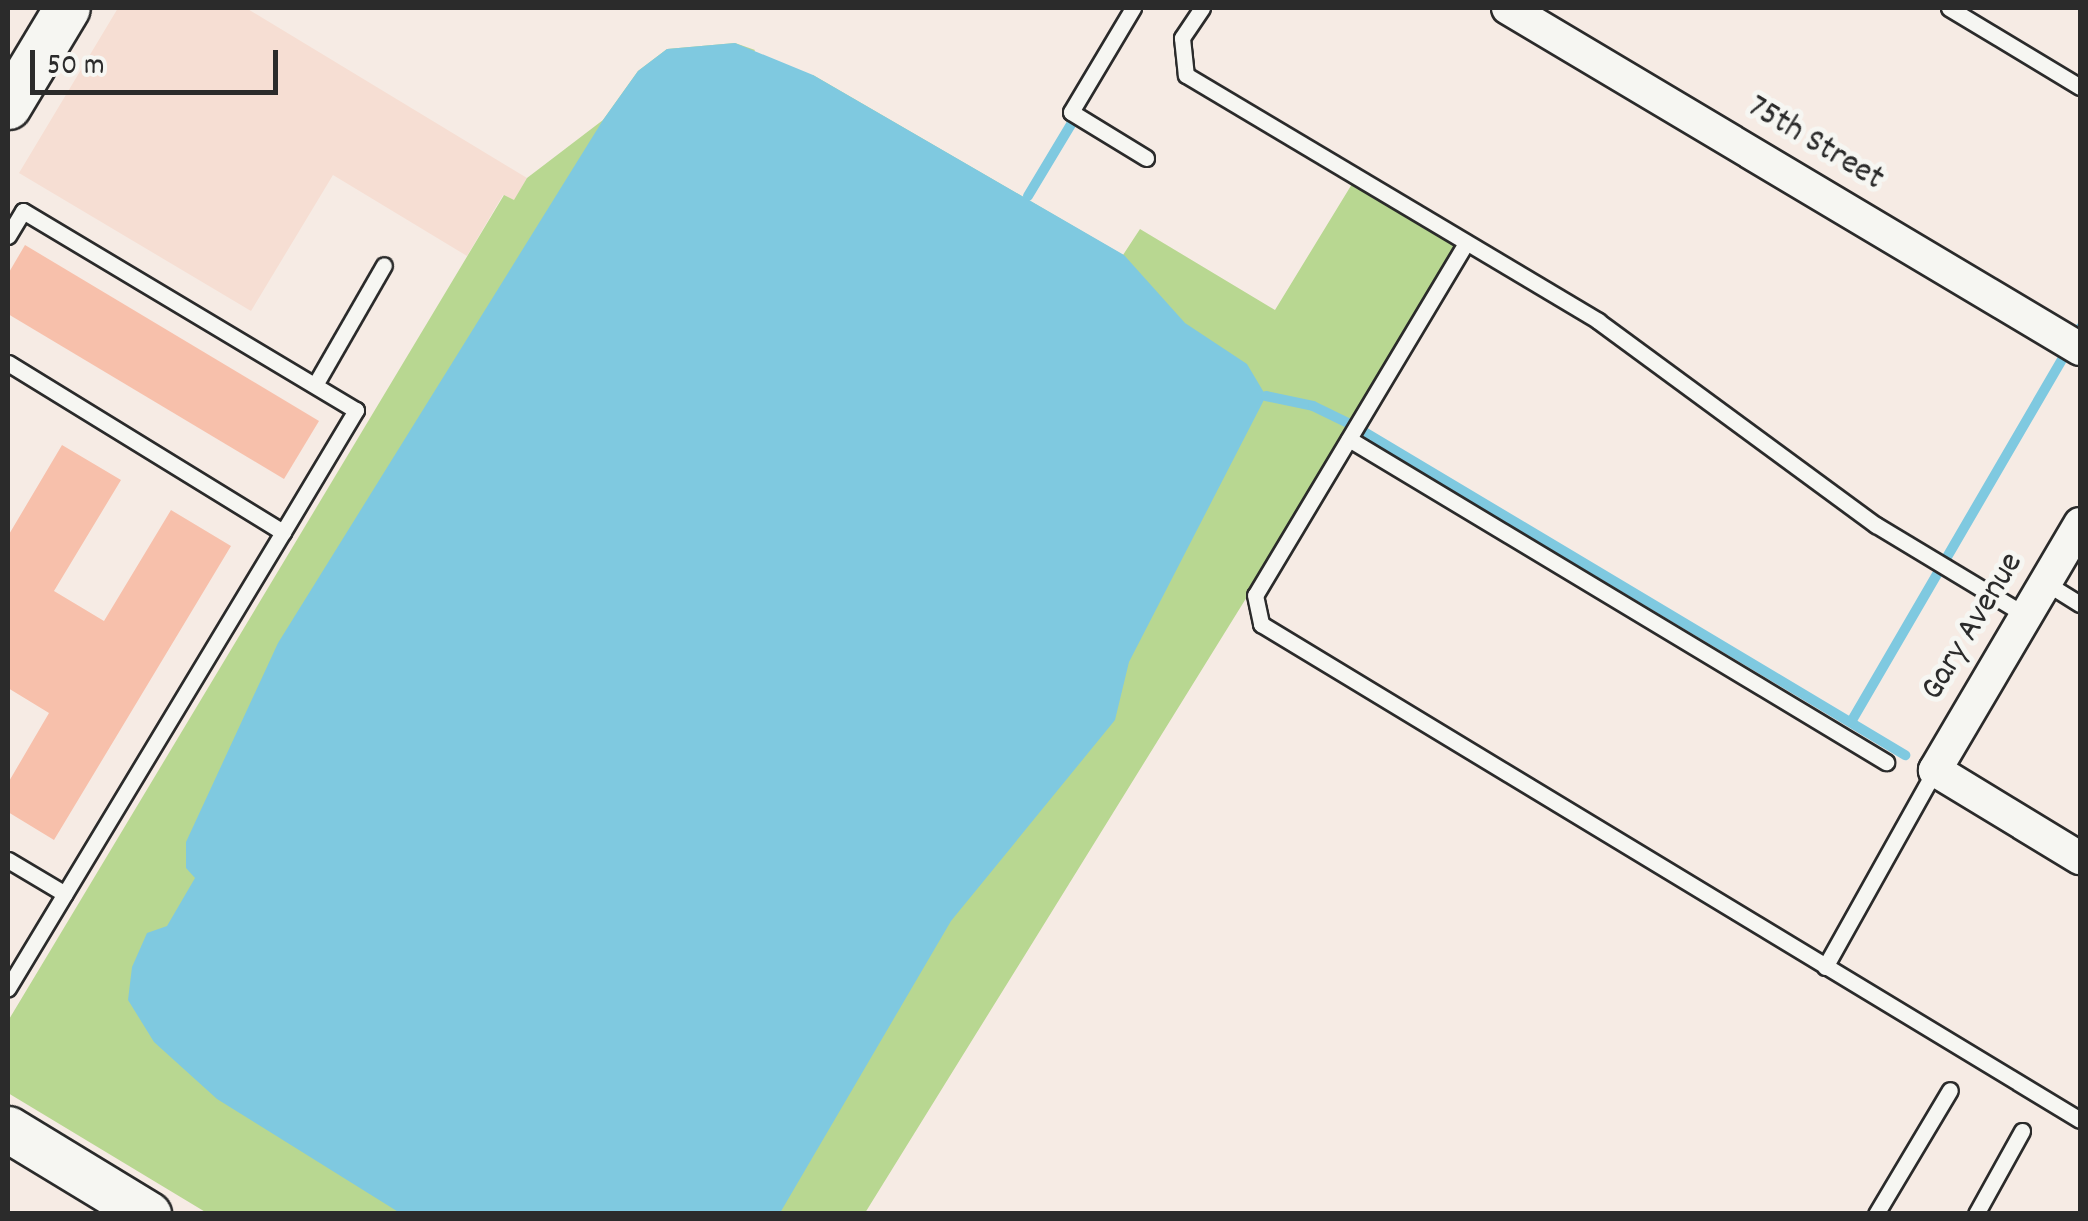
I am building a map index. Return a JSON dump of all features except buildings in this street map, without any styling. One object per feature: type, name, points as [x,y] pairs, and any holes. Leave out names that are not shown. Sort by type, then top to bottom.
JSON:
[{"type":"main road","points":[[14,79],[67,8]]},
{"type":"main road","points":[[8,1129],[148,1214]]},
{"type":"street","name":"75th Street","points":[[1508,8],[2080,350]]},
{"type":"street","name":"Gary Avenue","points":[[1935,770],[2080,524]]},
{"type":"street","points":[[1935,770],[2080,858]]},
{"type":"lane","points":[[1133,8],[1071,112],[1146,158]]},
{"type":"lane","points":[[1202,8],[1182,38],[1186,74],[1598,322],[1876,525],[2027,616]]},
{"type":"lane","points":[[1948,8],[2080,86]]},
{"type":"lane","points":[[8,201],[356,410],[8,988]]},
{"type":"lane","points":[[8,236],[23,211]]},
{"type":"lane","points":[[1466,244],[1255,594],[1261,624],[2080,1120]]},
{"type":"lane","points":[[315,384],[384,265]]},
{"type":"lane","points":[[8,364],[283,532]]},
{"type":"lane","points":[[1349,439],[1886,762]]},
{"type":"lane","points":[[2046,583],[2080,604]]},
{"type":"lane","points":[[1824,966],[1935,770]]},
{"type":"lane","points":[[8,860],[65,894]]},
{"type":"lane","points":[[1876,1214],[1950,1090]]},
{"type":"lane","points":[[1976,1214],[2022,1132]]},
{"type":"shaded area","points":[[118,8],[246,8],[527,178],[514,201],[503,195],[467,256],[333,175],[251,311],[19,173]]},
{"type":"green space","points":[[735,43],[755,50],[739,78],[793,110],[813,75],[1123,255],[1140,229],[1275,310],[1352,184],[1453,245],[1457,258],[865,1213],[207,1213],[8,1093],[8,1021],[504,195],[514,200],[527,178],[603,120],[638,71],[667,49]]},
{"type":"water","points":[[735,43],[813,75],[1124,255],[1185,323],[1247,364],[1266,396],[1129,662],[1115,720],[951,921],[780,1213],[400,1213],[217,1099],[154,1042],[128,1000],[132,967],[147,933],[167,926],[195,878],[186,868],[186,842],[278,643],[603,120],[638,71],[667,49]]},
{"type":"waterway","points":[[1028,196],[1079,111]]},
{"type":"waterway","points":[[1851,722],[2080,328]]},
{"type":"waterway","points":[[1266,396],[1313,406],[1356,427],[1905,755]]}]
